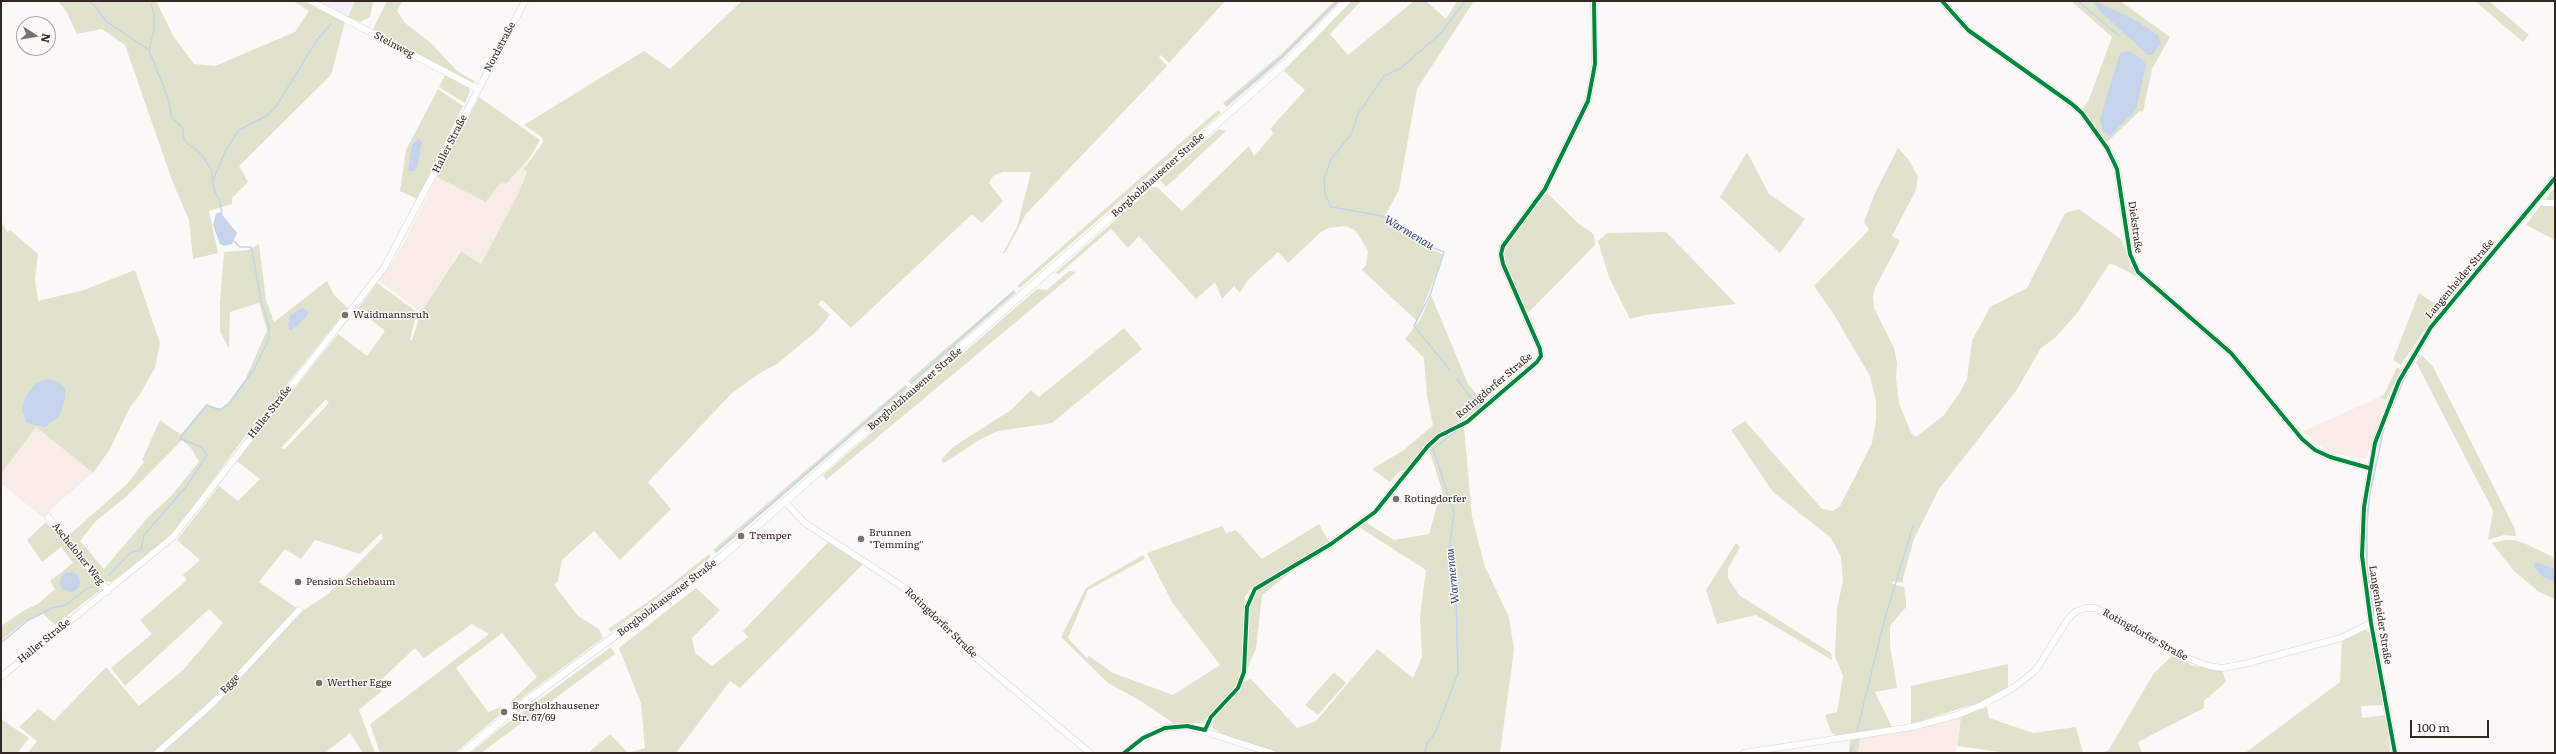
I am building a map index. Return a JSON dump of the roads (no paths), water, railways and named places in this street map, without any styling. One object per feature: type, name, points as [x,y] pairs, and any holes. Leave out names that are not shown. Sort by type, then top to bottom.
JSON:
[{"type":"main road","name":"Borgholzhausener Straße","points":[[463,753],[510,713],[692,580],[785,502],[1288,61],[1347,1]]},
{"type":"street","name":"Steinweg","points":[[311,1],[477,91]]},
{"type":"street","name":"Nordstraße","points":[[477,91],[525,1]]},
{"type":"street","name":"Rotingdorfer Straße","points":[[1205,730],[1211,717],[1238,688],[1244,672],[1246,607],[1255,589],[1331,544],[1375,512],[1428,446],[1439,436],[1463,424],[1480,411],[1537,362],[1541,356],[1540,349],[1503,264],[1501,254],[1503,246],[1545,189],[1588,101],[1595,64],[1594,1]]},
{"type":"street","name":"Diekstraße","points":[[1942,1],[1968,30],[2072,104],[2099,136],[2112,156],[2117,169],[2130,254],[2138,272],[2231,353],[2302,440],[2315,450],[2330,457],[2369,468]]},
{"type":"street","name":"Haller Straße","points":[[1,677],[173,537],[384,268],[477,91]]},
{"type":"street","name":"Langenheider Straße","points":[[2395,753],[2370,623],[2365,588],[2362,538],[2369,468],[2390,400],[2418,346],[2436,321],[2555,178]]},
{"type":"street","points":[[2538,198],[2544,203],[2555,203]]},
{"type":"street","name":"Rotingdorfer Straße","points":[[785,502],[805,523],[903,587],[975,657],[1090,753]]},
{"type":"street","name":"Ascheloher Weg","points":[[48,517],[108,591]]},
{"type":"street","name":"Rotingdorfer Straße","points":[[1744,753],[1912,727],[1957,715],[1982,705],[2013,688],[2036,670],[2068,619],[2075,612],[2086,608],[2095,608],[2106,613],[2181,656],[2209,666],[2222,668],[2248,663],[2341,638],[2370,623]]},
{"type":"street","name":"Egge","points":[[157,753],[212,703],[299,610]]},
{"type":"street","points":[[1124,753],[1143,738],[1165,728],[1187,726],[1205,730],[1233,743],[1271,753]]},
{"type":"water","points":[[2097,2],[2130,17],[2158,35],[2161,44],[2152,55],[2148,55],[2102,13],[2094,3]]},
{"type":"water","points":[[2130,51],[2143,60],[2146,65],[2136,110],[2110,136],[2103,131],[2100,119],[2120,53]]},
{"type":"water","points":[[419,138],[422,142],[417,167],[414,171],[408,171],[412,145]]},
{"type":"water","points":[[220,212],[237,233],[232,244],[224,246],[220,244],[213,225],[216,214]]},
{"type":"water","points":[[302,308],[308,311],[308,314],[297,326],[290,330],[288,326],[290,316]]},
{"type":"water","points":[[47,379],[59,382],[65,389],[65,399],[61,412],[57,418],[45,427],[27,423],[22,411],[25,397],[35,384]]},
{"type":"water","points":[[2537,562],[2555,569],[2555,582],[2544,578],[2534,567],[2534,564]]},
{"type":"water","points":[[66,572],[74,572],[80,578],[80,586],[74,592],[66,592],[60,586],[60,578]]},
{"type":"waterway","points":[[88,1],[95,6],[107,22],[149,50],[168,98],[172,118],[183,128],[184,140],[200,153],[211,169],[214,190],[220,202],[222,214]]},
{"type":"waterway","points":[[1227,104],[1283,56],[1338,1]]},
{"type":"waterway","name":"Warmenau","points":[[1450,370],[1414,326],[1430,295],[1444,252],[1429,246],[1426,240],[1383,216],[1331,207],[1325,193],[1324,179],[1331,159],[1352,133],[1358,114],[1384,76],[1401,68],[1441,33],[1465,1]]},
{"type":"waterway","points":[[2078,1],[2119,36]]},
{"type":"waterway","points":[[149,50],[154,31],[154,15],[151,4]]},
{"type":"waterway","points":[[213,180],[225,152],[239,130],[268,115],[277,105],[317,40],[331,24]]},
{"type":"waterway","points":[[109,575],[130,553],[141,550],[144,535],[186,487],[207,455],[201,447],[181,439],[181,436],[207,405],[220,410],[229,404],[254,369],[269,339],[269,326],[261,301],[252,250],[250,247],[240,247],[234,241]]},
{"type":"waterway","points":[[1,275],[1,303]]},
{"type":"waterway","points":[[911,383],[1013,292]]},
{"type":"waterway","points":[[2393,405],[2405,377]]},
{"type":"waterway","name":"Warmenau","points":[[1457,379],[1471,398],[1481,406],[1472,413]]},
{"type":"waterway","points":[[717,551],[906,387]]},
{"type":"waterway","points":[[2374,616],[2367,567],[2367,523],[2370,493],[2384,428]]},
{"type":"waterway","name":"Warmenau","points":[[1425,753],[1427,744],[1435,733],[1458,673],[1456,594],[1449,549],[1454,513],[1433,449],[1455,432]]},
{"type":"waterway","points":[[1857,731],[1885,618],[1913,526]]},
{"type":"waterway","points":[[1,643],[27,621],[52,608],[66,605],[87,588],[93,587]]},
{"type":"waterway","points":[[1850,753],[1854,743]]},
{"type":"place","name":"Waidmannsruh","points":[[345,315]]},
{"type":"place","name":"Rotingdorfer","points":[[1396,499]]},
{"type":"place","name":"Tremper","points":[[741,536]]},
{"type":"place","name":"Brunnen \"Temming\"","points":[[861,539]]},
{"type":"place","name":"Pension Schebaum","points":[[298,582]]},
{"type":"place","name":"Werther Egge","points":[[319,683]]},
{"type":"place","name":"Borgholzhausener Str. 67/69","points":[[504,712]]}]
